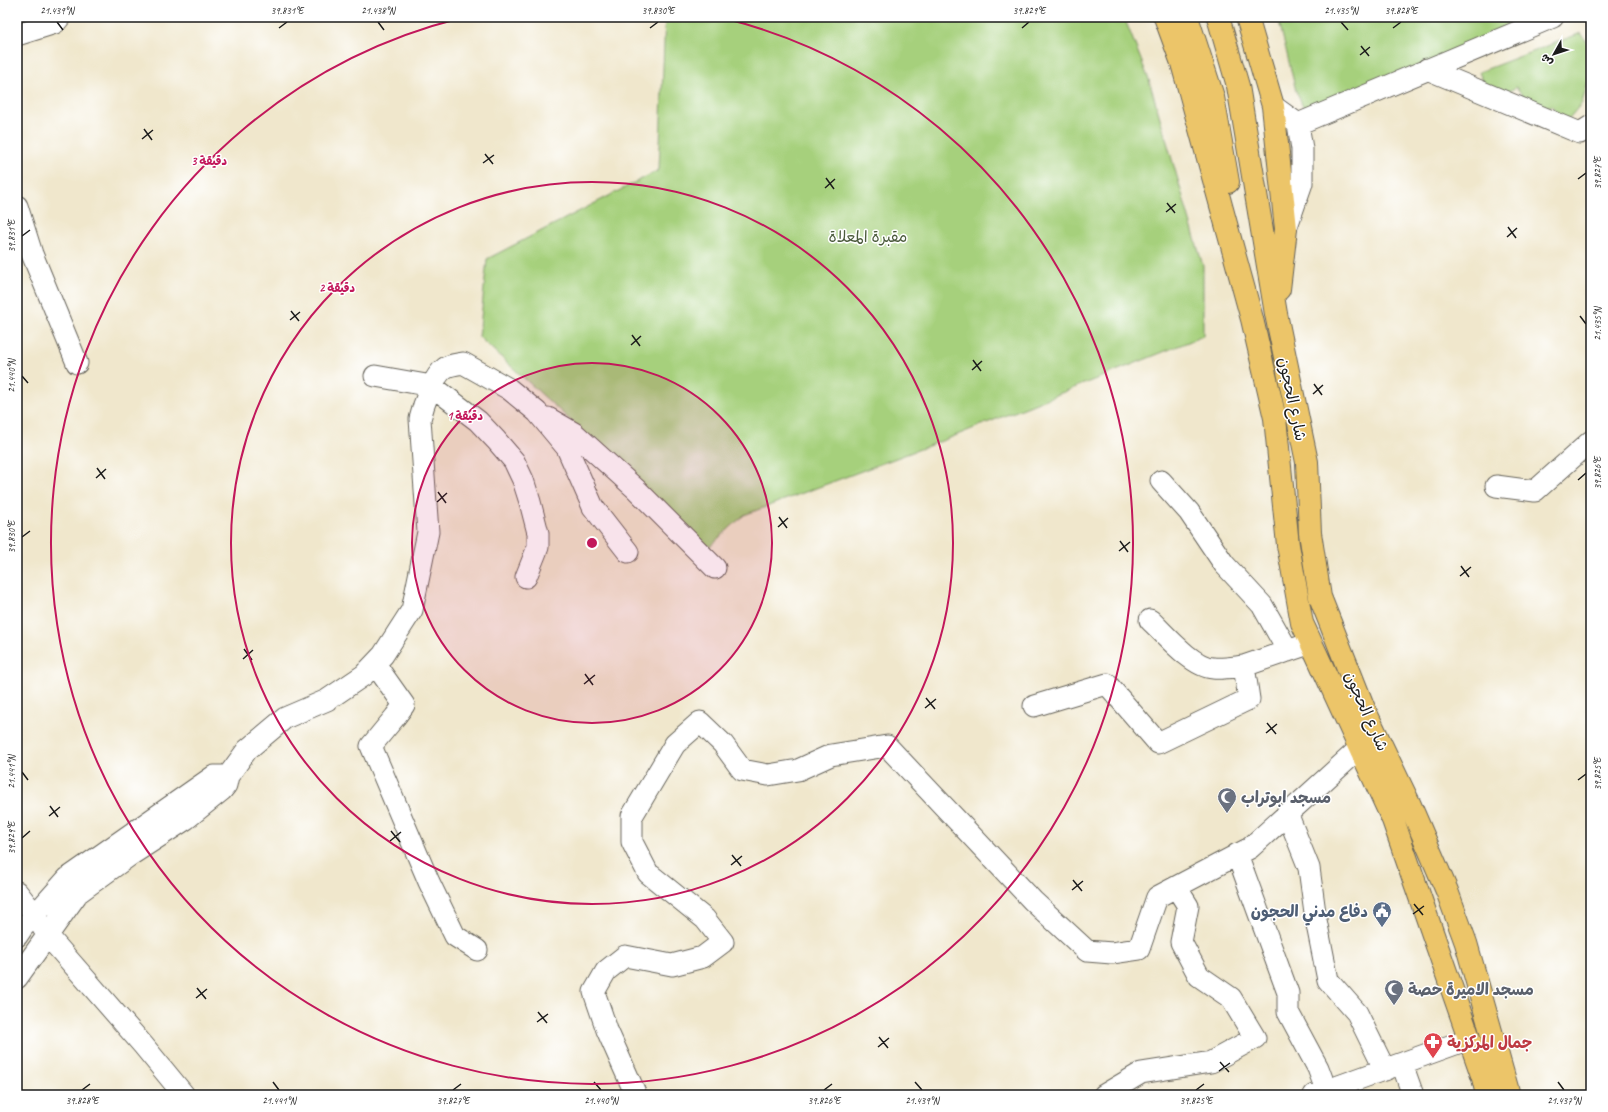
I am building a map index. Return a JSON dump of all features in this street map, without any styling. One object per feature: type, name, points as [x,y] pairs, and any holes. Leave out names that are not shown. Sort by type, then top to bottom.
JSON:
[{"type":"main road","points":[[1165,17],[1182,63],[1252,319]]},
{"type":"main road","points":[[1187,17],[1213,97],[1252,319]]},
{"type":"main road","name":"شارع الحجون","points":[[1218,17],[1238,86],[1276,314],[1307,462],[1310,533],[1320,596],[1365,711],[1410,805],[1447,891],[1466,943],[1509,1095]]},
{"type":"main road","points":[[1246,17],[1273,106],[1286,230],[1276,314]]},
{"type":"main road","name":"شارع الحجون","points":[[1252,319],[1276,418],[1288,545],[1302,623],[1393,820],[1487,1095]]},
{"type":"street","points":[[17,35],[55,23],[60,17]]},
{"type":"street","points":[[1298,124],[1553,17]]},
{"type":"street","points":[[1427,70],[1580,133],[1589,132]]},
{"type":"street","points":[[1273,106],[1298,124],[1302,149],[1302,183],[1286,230]]},
{"type":"street","points":[[17,206],[32,254],[77,363]]},
{"type":"street","points":[[17,978],[78,893],[129,856],[186,819],[222,790],[226,785],[228,776],[247,750],[285,718],[327,700],[364,675],[383,655],[412,610],[428,532],[420,420],[424,403],[432,386],[445,367],[463,363],[509,389],[537,412],[574,433],[638,490],[715,568]]},
{"type":"street","points":[[375,376],[432,386],[478,421],[514,461],[525,487],[538,533],[538,547],[526,577]]},
{"type":"street","points":[[537,412],[567,448],[593,508],[628,552]]},
{"type":"street","points":[[1496,486],[1535,491],[1591,441]]},
{"type":"street","points":[[1161,481],[1189,512],[1224,564],[1262,605],[1288,651]]},
{"type":"street","points":[[1150,620],[1184,653],[1204,666],[1213,668],[1244,666],[1311,643]]},
{"type":"street","points":[[375,664],[404,705],[371,746],[429,882],[454,936],[477,950]]},
{"type":"street","points":[[1034,706],[1107,684],[1158,743],[1249,699],[1244,666]]},
{"type":"street","points":[[636,1095],[607,1030],[594,992],[606,971],[625,956],[672,965],[703,957],[723,942],[705,919],[648,873],[632,842],[632,816],[675,744],[700,722],[723,744],[742,770],[768,775],[798,770],[831,755],[887,746],[1033,900],[1087,951],[1112,953],[1139,949],[1157,897],[1250,848],[1360,748]]},
{"type":"street","points":[[17,936],[23,927],[68,878],[214,776],[228,776]]},
{"type":"street","points":[[1287,813],[1309,868],[1316,920],[1328,980],[1357,1013],[1413,1095]]},
{"type":"street","points":[[1237,854],[1288,993],[1288,1012],[1318,1068],[1323,1094],[1469,1039]]},
{"type":"street","points":[[1104,1095],[1108,1091],[1141,1073],[1211,1062],[1255,1038],[1231,998],[1199,976],[1195,970],[1181,942],[1188,906],[1176,887]]},
{"type":"street","points":[[17,892],[35,915],[48,936],[143,1045],[184,1095]]},
{"type":"green space","name":"مقبرة المعلاة","points":[[665,17],[1124,17],[1149,80],[1203,266],[1203,336],[947,439],[744,515],[709,547],[479,337],[487,259],[659,170]]},
{"type":"green space","points":[[1278,17],[1551,17],[1319,112],[1303,107],[1296,91]]},
{"type":"green space","points":[[1581,33],[1591,48],[1591,72],[1582,103],[1565,123],[1551,105],[1538,115],[1516,87],[1500,98],[1485,87],[1479,72]]},
{"type":"place","name":"مسجد ابوتراب","points":[[1227,814]]},
{"type":"place","name":"دفاع مدني الحجون","points":[[1382,928]]},
{"type":"place","name":"مسجد الاميرة حصة","points":[[1394,1006]]},
{"type":"place","name":"جمال المركزية","points":[[1433,1059]]}]
